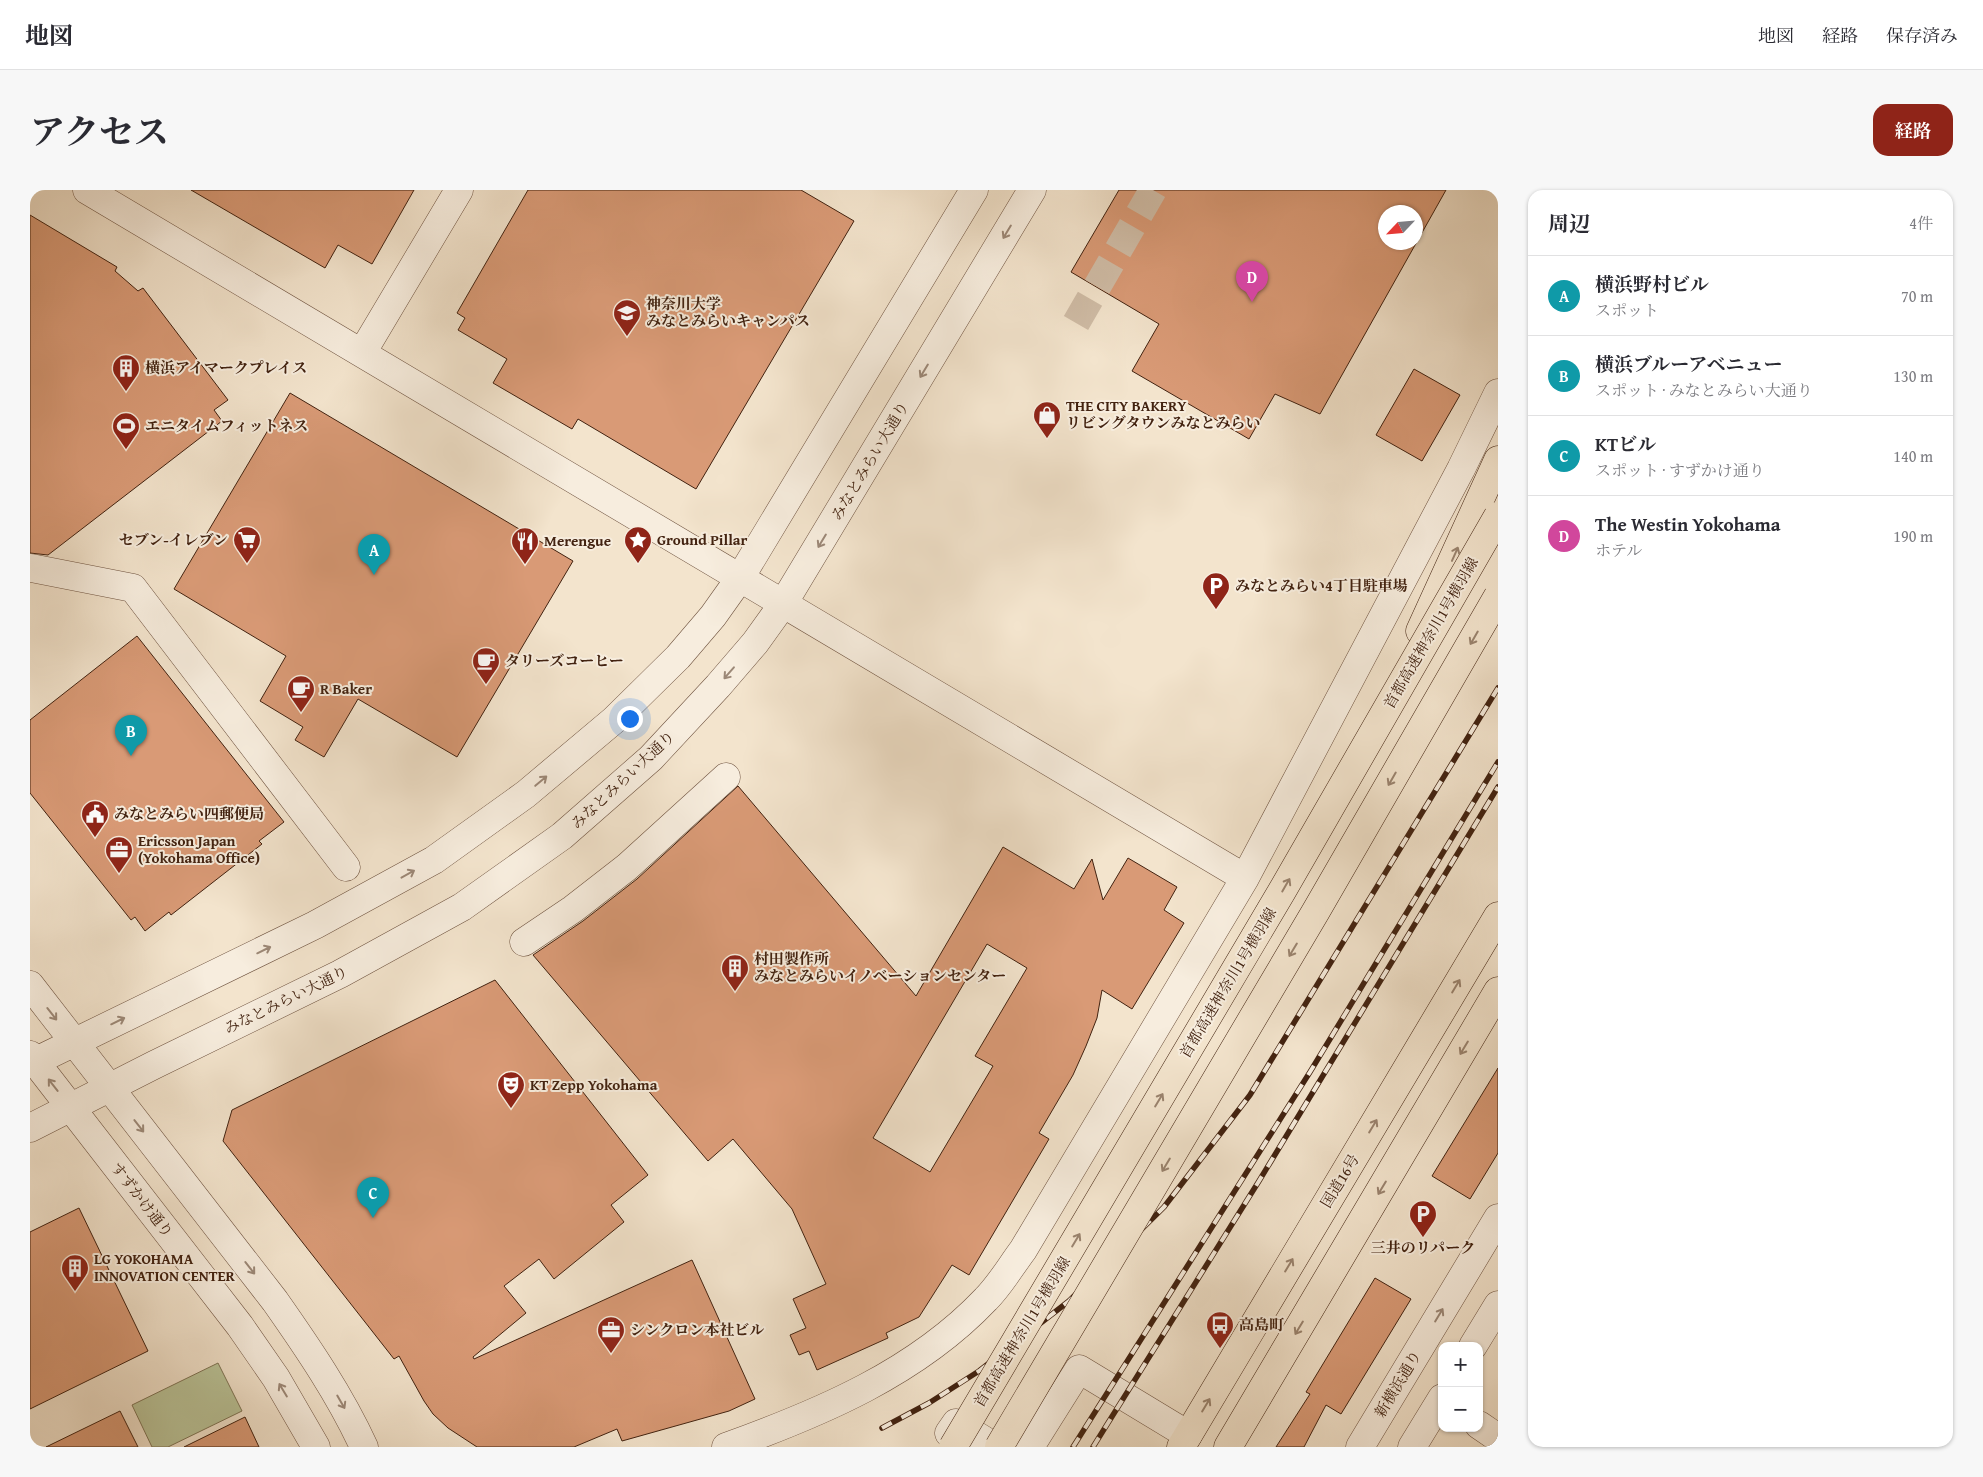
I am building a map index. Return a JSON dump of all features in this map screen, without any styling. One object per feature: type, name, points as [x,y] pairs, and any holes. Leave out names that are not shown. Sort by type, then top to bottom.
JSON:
[{"type":"highway","points":[[1377,726],[1498,460]]},
{"type":"highway","name":"首都高速神奈川1号横羽線","points":[[952,1447],[1272,908],[1498,516]]},
{"type":"highway","points":[[999,1447],[1311,920],[1498,596]]},
{"type":"highway","name":"国道16号","points":[[1185,1441],[1498,916]]},
{"type":"highway","points":[[1228,1447],[1498,991]]},
{"type":"street","points":[[88,190],[1244,878]]},
{"type":"street","points":[[362,353],[459,190]]},
{"type":"street","points":[[32,1061],[75,1043],[315,925],[434,860],[526,794],[614,720],[678,657],[740,578],[974,190]]},
{"type":"street","name":"みなとみらい大通り","points":[[30,1128],[340,974],[462,907],[562,836],[651,758],[749,650],[783,604],[1032,190]]},
{"type":"street","points":[[726,1447],[862,1390],[908,1365],[953,1332],[988,1298],[1028,1242],[1244,878],[1461,469],[1498,393]]},
{"type":"street","points":[[31,568],[133,588],[346,867]]},
{"type":"street","points":[[524,942],[631,872],[726,777]]},
{"type":"street","points":[[30,985],[275,1301],[313,1355],[341,1401],[364,1447]]},
{"type":"street","name":"すずかけ通り","points":[[32,1061],[240,1326],[276,1378],[316,1447]]},
{"type":"street","name":"新横浜通り","points":[[1360,1447],[1498,1218]]},
{"type":"street","points":[[1475,1342],[1498,1305]]},
{"type":"street","points":[[1030,1447],[1079,1369],[1185,1441]]},
{"type":"street","points":[[1412,1447],[1438,1405]]},
{"type":"street","points":[[940,1447],[956,1422],[995,1447]]},
{"type":"street","points":[[1483,1428],[1498,1438]]},
{"type":"green space","points":[[218,1363],[242,1411],[168,1447],[152,1447],[132,1405]]},
{"type":"building","points":[[191,190],[414,190],[372,264],[338,245],[325,268]]},
{"type":"building","name":"神奈川大学 みなとみらいキャンパス","points":[[528,190],[801,190],[854,221],[696,489],[578,419],[572,429],[493,383],[507,359],[458,330],[465,318],[457,313]]},
{"type":"building","points":[[1119,190],[1446,190],[1423,231],[1423,205],[1378,205],[1378,250],[1412,250],[1320,414],[1275,394],[1249,439],[1132,371],[1159,324],[1071,272]]},
{"type":"building","name":"横浜アイマークプレイス","points":[[30,215],[117,267],[115,271],[138,291],[143,288],[228,400],[214,410],[222,421],[48,555],[30,553]]},
{"type":"building","points":[[1414,369],[1460,395],[1422,461],[1376,435]]},
{"type":"building","points":[[290,393],[573,561],[457,757],[358,699],[324,757],[295,740],[303,727],[260,701],[286,656],[174,589]]},
{"type":"building","points":[[137,636],[284,822],[259,841],[262,844],[171,915],[169,912],[145,931],[135,917],[131,920],[30,793],[30,720]]},
{"type":"building","points":[[738,786],[916,996],[1003,847],[1074,889],[1092,859],[1103,900],[1128,858],[1177,887],[1164,910],[1184,923],[1132,1009],[1102,990],[1097,1018],[1086,1046],[1073,1075],[1039,1133],[1049,1139],[969,1275],[952,1265],[919,1317],[886,1333],[888,1338],[817,1370],[809,1351],[799,1355],[790,1335],[806,1328],[793,1299],[826,1284],[792,1209],[733,1139],[708,1161],[533,955],[583,921],[637,879]],"holes":[[[987,944],[1027,968],[975,1056],[993,1066],[930,1172],[873,1138]]]},
{"type":"building","points":[[495,980],[648,1175],[611,1205],[624,1222],[554,1279],[539,1259],[504,1286],[526,1313],[473,1357],[474,1359],[692,1260],[755,1399],[729,1411],[622,1441],[617,1429],[574,1447],[477,1447],[448,1428],[433,1414],[399,1356],[394,1359],[223,1141],[232,1110]]},
{"type":"building","points":[[1498,1068],[1498,1153],[1470,1199],[1432,1176]]},
{"type":"building","name":"LG YOKOHAMA INNOVATION CENTER","points":[[79,1208],[148,1351],[30,1409],[30,1232]]},
{"type":"building","points":[[1375,1278],[1411,1299],[1341,1414],[1326,1405],[1304,1447],[1276,1447],[1310,1394],[1306,1392]]},
{"type":"building","points":[[120,1411],[138,1447],[46,1447]]},
{"type":"building","points":[[245,1417],[259,1447],[184,1447]]},
{"type":"tunnel","points":[[1076,323],[1153,190]]},
{"type":"railway","points":[[882,1428],[929,1403],[979,1371],[1069,1301],[1164,1207],[1250,1095],[1498,688]]},
{"type":"railway","points":[[1073,1447],[1310,1072],[1498,762]]},
{"type":"railway","points":[[1093,1447],[1259,1181],[1498,787]]},
{"type":"place","name":"The Westin Yokohama","points":[[1252,302]]},
{"type":"place","name":"神奈川大学 みなとみらいキャンパス","points":[[627,337]]},
{"type":"place","name":"横浜アイマークプレイス","points":[[126,392]]},
{"type":"place","name":"THE CITY BAKERY リビングタウンみなとみらい","points":[[1047,439]]},
{"type":"place","name":"エニタイムフィットネス","points":[[126,450]]},
{"type":"place","name":"セブン-イレブン","points":[[247,564]]},
{"type":"place","name":"Ground Pillar","points":[[638,564]]},
{"type":"place","name":"Merengue","points":[[525,565]]},
{"type":"place","name":"横浜野村ビル","points":[[374,575]]},
{"type":"place","name":"みなとみらい4丁目駐車場","points":[[1216,610]]},
{"type":"place","name":"タリーズコーヒー","points":[[486,685]]},
{"type":"place","name":"R Baker","points":[[301,713]]},
{"type":"place","name":"横浜ブルーアベニュー","points":[[131,756]]},
{"type":"place","name":"みなとみらい四郵便局","points":[[95,838]]},
{"type":"place","name":"Ericsson Japan (Yokohama Office)","points":[[119,874]]},
{"type":"place","name":"村田製作所 みなとみらいイノベーションセンター","points":[[735,992]]},
{"type":"place","name":"KT Zepp Yokohama","points":[[511,1109]]},
{"type":"place","name":"KTビル","points":[[373,1218]]},
{"type":"place","name":"三井のリパーク","points":[[1423,1238]]},
{"type":"place","name":"LG YOKOHAMA INNOVATION CENTER","points":[[75,1292]]},
{"type":"place","name":"高島町","points":[[1220,1349]]},
{"type":"place","name":"シンクロン本社ビル","points":[[611,1354]]}]
